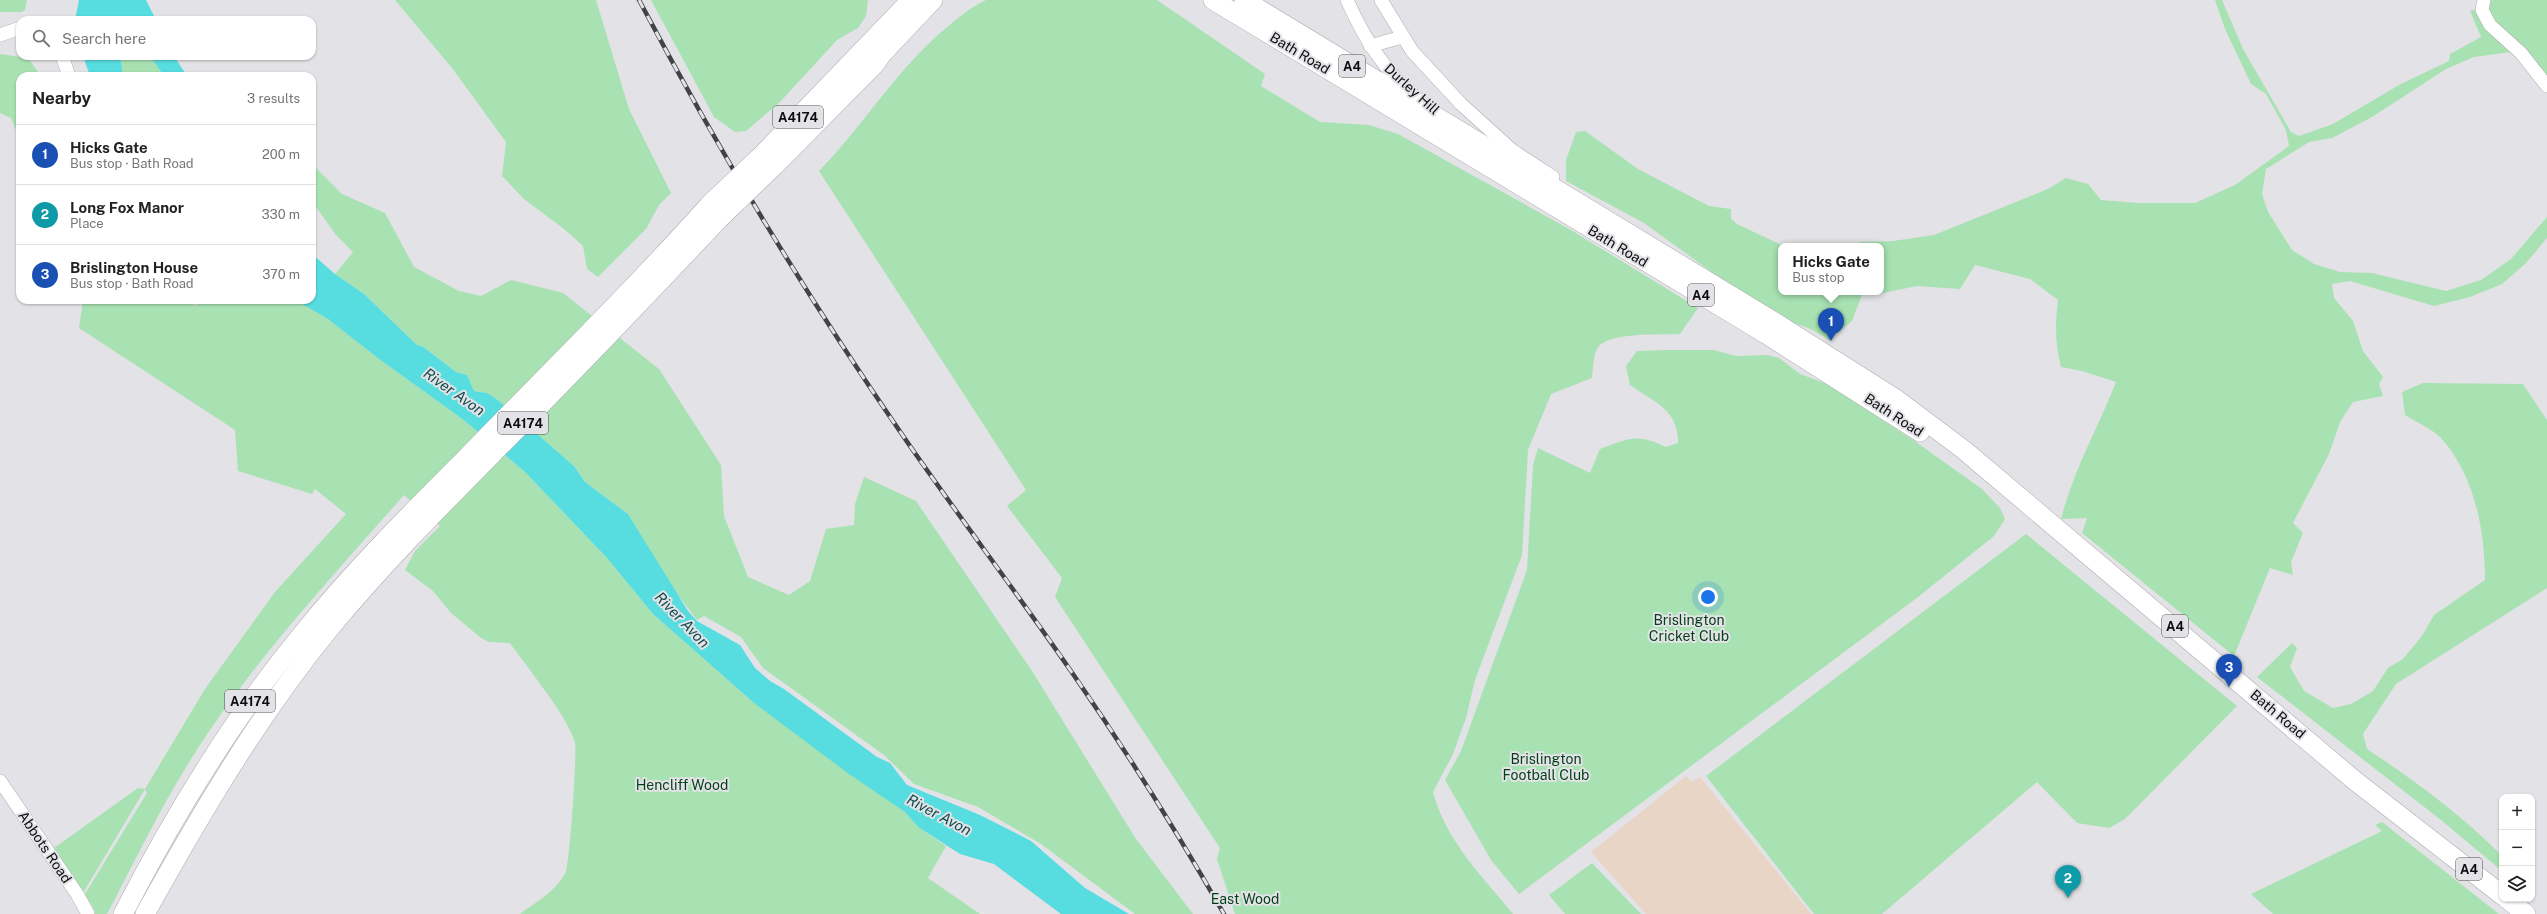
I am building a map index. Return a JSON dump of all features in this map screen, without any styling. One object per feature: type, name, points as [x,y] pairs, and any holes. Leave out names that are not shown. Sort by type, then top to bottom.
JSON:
[{"type":"highway","name":"A4174","points":[[768,161],[911,0]]},
{"type":"highway","name":"A4174","points":[[122,914],[179,809],[228,733],[271,673],[339,591],[417,518],[617,316],[714,212],[875,64],[882,54],[933,0]]},
{"type":"highway","points":[[882,54],[944,0]]},
{"type":"highway","name":"Bath Road","points":[[1213,0],[1770,328],[1896,399],[1964,450],[2019,499],[2142,598],[2354,780],[2499,893]]},
{"type":"highway","name":"Bath Road","points":[[1244,0],[1460,131],[1770,328]]},
{"type":"highway","name":"A4174","points":[[144,914],[201,816],[290,681],[366,586],[417,518]]},
{"type":"highway","points":[[2511,902],[2526,914]]},
{"type":"street","name":"Durley Hill","points":[[1347,0],[1370,46],[1390,73],[1460,131]]},
{"type":"street","points":[[1381,0],[1402,37],[1484,126],[1513,151],[1553,177]]},
{"type":"street","points":[[2484,0],[2482,10],[2490,24],[2521,53],[2547,86]]},
{"type":"street","points":[[0,35],[16,29]]},
{"type":"street","points":[[1370,46],[1402,37]]},
{"type":"street","points":[[63,60],[68,72]]},
{"type":"street","name":"Abbots Road","points":[[0,781],[80,898],[88,914]]},
{"type":"shaded area","points":[[1686,776],[1692,782],[1700,777],[1811,914],[1646,914],[1591,852]]},
{"type":"green space","points":[[0,0],[27,0],[25,10],[22,12],[0,12]]},
{"type":"green space","points":[[395,0],[596,0],[629,109],[671,193],[659,205],[646,229],[598,277],[587,269],[583,246],[564,229],[524,199],[502,176],[506,142],[452,68]]},
{"type":"green space","points":[[651,0],[868,0],[866,16],[858,28],[837,40],[780,102],[746,131],[735,132],[714,117]]},
{"type":"green space","name":"East Wood","points":[[986,0],[1157,0],[1265,74],[1261,86],[1320,122],[1369,125],[1398,134],[1571,230],[1698,308],[1680,334],[1636,335],[1613,339],[1604,342],[1598,347],[1594,358],[1592,378],[1551,394],[1528,450],[1522,555],[1475,680],[1466,718],[1453,754],[1433,792],[1439,810],[1456,842],[1477,872],[1513,914],[1235,914],[1217,859],[1220,848],[1055,597],[1062,578],[1007,506],[1026,490],[819,171],[922,50],[956,20],[973,7]]},
{"type":"green space","points":[[2215,0],[2222,0],[2243,49],[2291,132],[2299,136],[2333,124],[2399,85],[2449,61],[2450,54],[2481,37],[2470,11],[2477,9],[2480,22],[2511,52],[2474,57],[2446,69],[2372,117],[2332,138],[2309,142],[2266,169],[2262,194],[2268,212],[2292,250],[2314,264],[2340,272],[2372,273],[2446,291],[2481,280],[2511,259],[2547,217],[2547,238],[2526,263],[2502,284],[2470,297],[2434,306],[2350,281],[2332,284],[2334,298],[2353,321],[2363,351],[2383,377],[2379,384],[2383,396],[2353,402],[2340,422],[2329,454],[2293,523],[2303,533],[2291,562],[2293,575],[2270,568],[2234,656],[2082,533],[2087,518],[2061,519],[2072,484],[2116,382],[2082,371],[2061,367],[2056,334],[2058,300],[2030,279],[1975,265],[1960,289],[1917,286],[1884,293],[1884,243],[1858,243],[1893,241],[1934,235],[2048,189],[2066,178],[2088,184],[2101,200],[2138,203],[2195,203],[2235,185],[2289,146],[2286,130],[2266,94],[2251,84],[2225,29]]},
{"type":"green space","points":[[2489,0],[2547,0],[2547,78],[2535,59],[2503,33],[2490,18],[2488,9]]},
{"type":"green space","points":[[0,54],[16,56],[16,60],[29,60],[38,72],[16,72],[16,130],[11,118],[0,113]]},
{"type":"green space","points":[[121,60],[153,60],[161,72],[122,72]]},
{"type":"green space","points":[[1585,131],[1638,169],[1709,206],[1731,209],[1731,219],[1737,224],[1778,243],[1778,295],[1862,295],[1852,321],[1829,340],[1811,329],[1794,323],[1720,278],[1644,223],[1566,181],[1566,160],[1576,132]]},
{"type":"green space","points":[[316,168],[342,194],[385,213],[414,267],[459,291],[481,296],[511,280],[563,293],[659,369],[721,465],[724,516],[748,577],[789,595],[810,581],[826,529],[854,525],[855,504],[864,477],[916,501],[1032,671],[1136,839],[1193,914],[1135,914],[1041,844],[978,807],[914,784],[884,755],[763,668],[741,637],[704,616],[697,620],[672,587],[628,514],[585,482],[574,466],[499,401],[483,392],[474,391],[467,375],[456,372],[422,346],[417,345],[364,294],[335,274],[353,252],[336,235],[316,207]]},
{"type":"green space","name":"Hencliff Wood","points":[[82,304],[193,304],[196,306],[197,304],[302,304],[328,319],[379,359],[465,421],[525,472],[607,558],[653,614],[754,703],[905,812],[918,827],[946,846],[928,878],[980,914],[520,914],[552,890],[558,884],[566,871],[573,807],[575,743],[565,720],[556,706],[510,643],[489,642],[481,638],[451,613],[433,591],[405,570],[415,551],[440,526],[404,495],[329,579],[280,637],[234,696],[183,772],[156,819],[107,914],[93,914],[95,911],[85,894],[147,793],[145,789],[205,689],[275,592],[346,514],[315,489],[312,494],[238,471],[235,430],[79,328]]},
{"type":"green space","points":[[1714,350],[1736,356],[1767,355],[1779,358],[1800,374],[1827,384],[1913,440],[1982,489],[2000,508],[2005,519],[1994,536],[1918,597],[1519,894],[1491,860],[1445,780],[1461,751],[1527,570],[1533,465],[1538,448],[1590,473],[1600,449],[1618,442],[1640,439],[1648,440],[1666,447],[1678,443],[1677,432],[1670,415],[1656,402],[1630,385],[1626,366],[1637,351]]},
{"type":"green space","points":[[2423,383],[2523,384],[2547,420],[2547,588],[2396,684],[2363,734],[2367,749],[2403,773],[2454,812],[2499,853],[2499,868],[2441,820],[2257,677],[2292,643],[2297,648],[2290,667],[2304,691],[2333,708],[2351,704],[2373,691],[2388,668],[2403,659],[2422,636],[2434,615],[2485,580],[2483,542],[2476,505],[2470,487],[2453,453],[2441,438],[2405,415],[2402,392]]},
{"type":"green space","points":[[2026,534],[2237,706],[2125,819],[2109,828],[2077,823],[2037,782],[1882,914],[1814,914],[1706,776]]},
{"type":"green space","points":[[138,788],[145,789],[83,893],[54,848]]},
{"type":"green space","points":[[2382,822],[2499,914],[2273,914],[2251,894],[2382,831],[2375,825]]},
{"type":"green space","points":[[1592,863],[1641,914],[1565,914],[1549,895]]},
{"type":"water","points":[[79,0],[146,0],[154,16],[123,16],[76,16]]},
{"type":"water","points":[[84,60],[121,60],[122,72],[89,72]]},
{"type":"water","points":[[153,60],[177,60],[184,72],[161,72]]},
{"type":"water","name":"River Avon","points":[[316,257],[335,274],[364,294],[417,345],[422,346],[456,372],[467,375],[474,391],[487,393],[499,401],[574,466],[585,482],[628,514],[688,611],[697,621],[740,645],[755,668],[770,681],[784,689],[877,757],[890,763],[907,785],[980,815],[1031,841],[1085,888],[1129,914],[1061,914],[994,864],[960,854],[918,827],[905,812],[849,774],[754,703],[653,614],[607,558],[525,472],[465,421],[379,359],[328,319],[302,304],[316,304]]},
{"type":"railway","points":[[639,0],[730,165],[829,325],[920,461],[1030,612],[1093,703],[1151,792],[1224,914]]},
{"type":"place","name":"Hicks Gate","points":[[1831,341]]},
{"type":"place","name":"Brislington House","points":[[2229,687]]},
{"type":"place","name":"Long Fox Manor","points":[[2068,898]]},
{"type":"park label","name":"Brislington Cricket Club","points":[[1689,628]]},
{"type":"park label","name":"Brislington Football Club","points":[[1546,768]]}]
